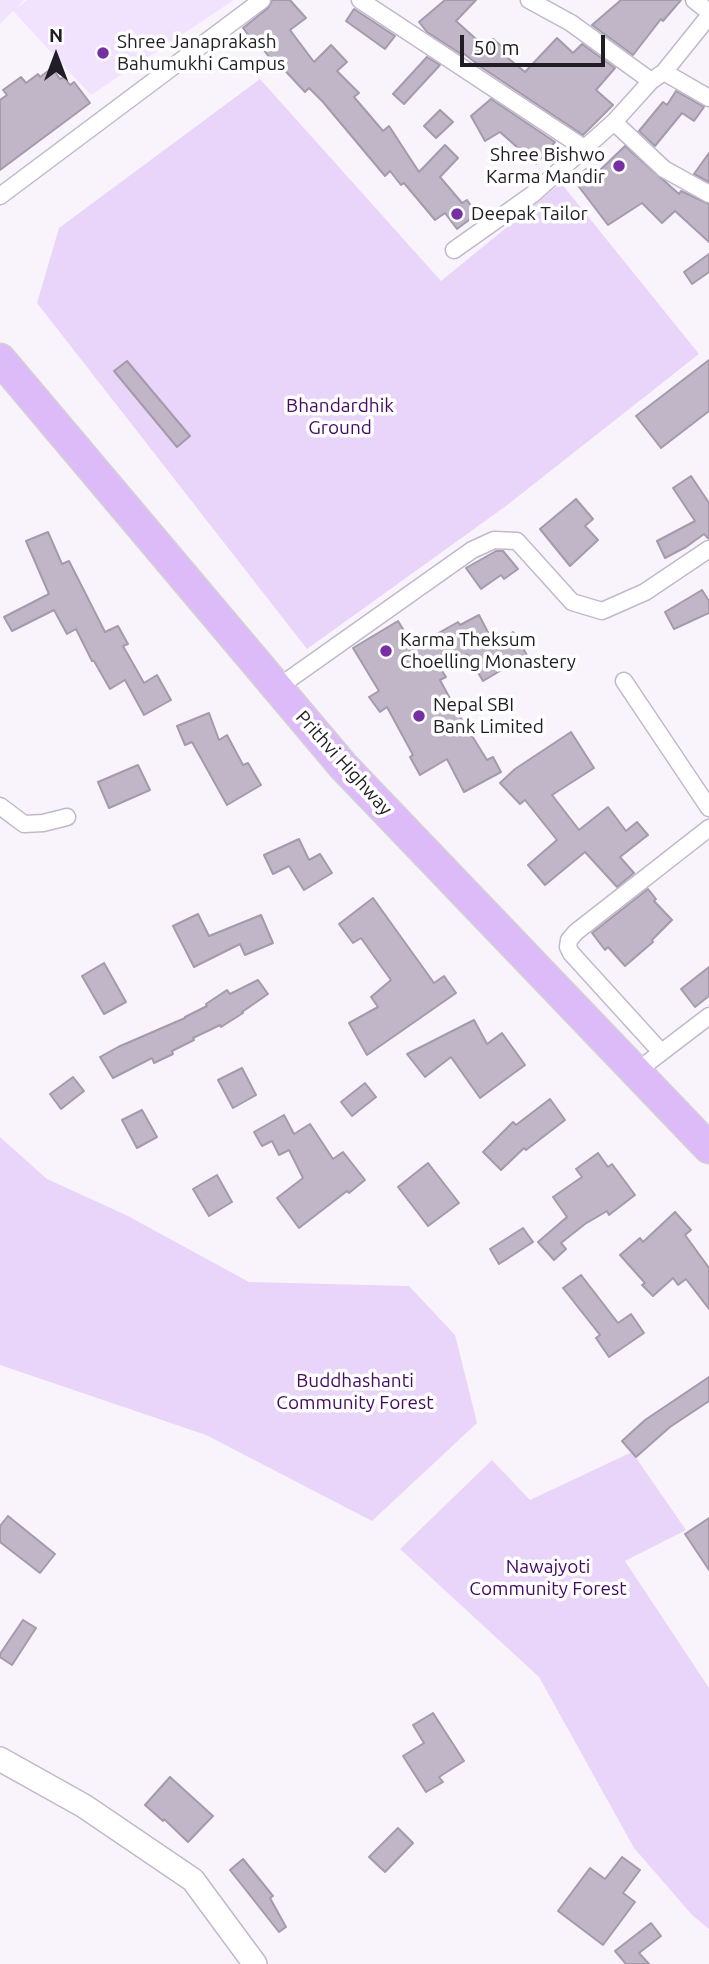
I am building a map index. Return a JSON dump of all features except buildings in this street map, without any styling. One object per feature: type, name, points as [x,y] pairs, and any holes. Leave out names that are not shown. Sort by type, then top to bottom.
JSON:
[{"type":"highway","name":"Prithvi Highway","points":[[0,359],[344,767],[709,1148]]},
{"type":"street","points":[[0,196],[262,0]]},
{"type":"street","points":[[360,0],[584,148]]},
{"type":"street","points":[[529,0],[572,23],[657,76],[709,98]]},
{"type":"street","points":[[454,250],[533,194],[614,122],[709,14],[694,0]]},
{"type":"street","points":[[614,122],[664,169],[709,194]]},
{"type":"street","points":[[277,688],[472,550],[494,540],[517,541],[572,602],[602,611],[645,592],[709,549]]},
{"type":"street","points":[[624,681],[709,808]]},
{"type":"street","points":[[0,806],[24,824],[43,823],[66,817]]},
{"type":"street","points":[[661,1052],[571,953],[569,940],[709,828]]},
{"type":"street","points":[[637,1071],[709,1016]]},
{"type":"street","points":[[0,1759],[84,1806],[193,1880],[255,1964]]},
{"type":"shaded area","name":"Shree Janaprakash Bahumukhi Campus","points":[[0,0],[24,0],[17,8],[27,0],[234,0],[91,95],[13,11],[0,24]]},
{"type":"green space","name":"Bhandardhik Ground","points":[[260,79],[441,281],[561,183],[699,354],[506,506],[307,649],[37,303],[59,228]]},
{"type":"green space","name":"Buddhashanti Community Forest","points":[[0,1137],[47,1179],[126,1215],[249,1282],[409,1286],[455,1335],[477,1423],[372,1521],[206,1435],[0,1365]]},
{"type":"green space","name":"Nawajyoti Community Forest","points":[[632,1452],[686,1530],[625,1561],[709,1688],[709,1929],[692,1915],[634,1848],[539,1677],[400,1549],[492,1460],[530,1500]]},
{"type":"place","name":"Shree Janaprakash Bahumukhi Campus","points":[[103,53]]},
{"type":"place","name":"Shree Bishwo Karma Mandir","points":[[619,166]]},
{"type":"place","name":"Deepak Tailor","points":[[457,214]]},
{"type":"place","name":"Karma Theksum Choelling Monastery","points":[[386,651]]},
{"type":"place","name":"Nepal SBI Bank Limited","points":[[419,716]]}]
